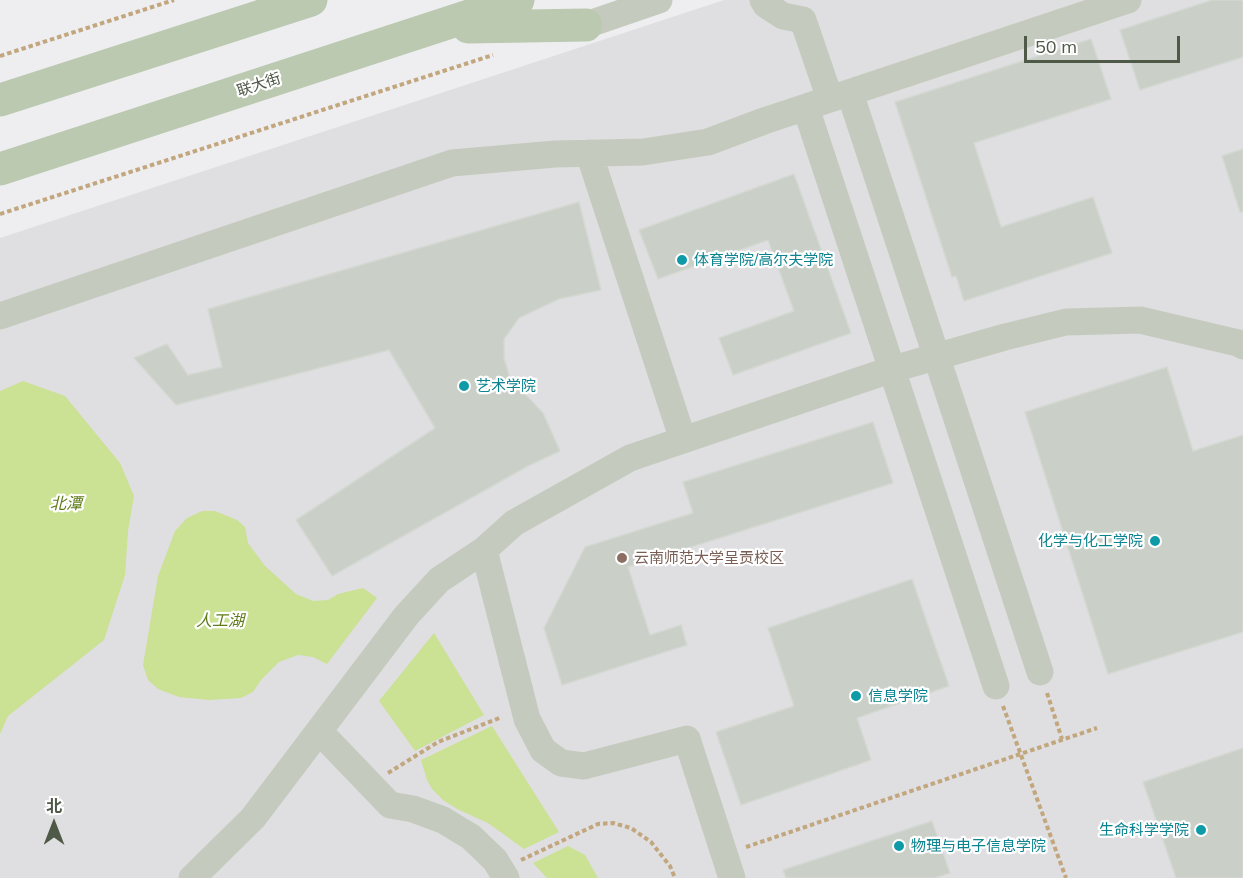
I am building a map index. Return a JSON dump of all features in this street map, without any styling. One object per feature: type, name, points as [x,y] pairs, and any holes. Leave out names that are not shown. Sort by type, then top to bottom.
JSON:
[{"type":"main road","points":[[0,100],[310,0]]},
{"type":"main road","name":"联大街","points":[[0,169],[518,0]]},
{"type":"main road","points":[[433,28],[586,25]]},
{"type":"street","points":[[586,25],[659,0]]},
{"type":"street","points":[[763,0],[766,5],[783,16],[809,10],[893,369],[996,686]]},
{"type":"street","points":[[0,316],[452,163],[555,154],[643,152],[708,142],[764,121],[1128,0]]},
{"type":"street","points":[[829,100],[937,356],[1040,672]]},
{"type":"street","points":[[589,153],[683,440]]},
{"type":"street","points":[[192,878],[253,819],[406,616],[440,580],[484,550],[514,523],[630,458],[893,369],[1066,322],[1140,320],[1243,346]]},
{"type":"street","points":[[484,550],[527,719],[543,750],[561,763],[584,765],[687,739],[728,866]]},
{"type":"street","points":[[319,731],[390,805],[413,809],[443,820],[471,837],[495,860],[504,874]]},
{"type":"path","points":[[0,56],[174,0]]},
{"type":"path","points":[[0,214],[496,54]]},
{"type":"path","points":[[1040,672],[1062,740]]},
{"type":"path","points":[[996,686],[1066,878]]},
{"type":"path","points":[[370,784],[438,742],[525,710]]},
{"type":"path","points":[[728,866],[1021,754],[1097,728]]},
{"type":"path","points":[[504,874],[598,824],[613,823],[631,828],[651,842],[670,866],[675,878]]},
{"type":"shaded area","name":"云南师范大学呈贡校区","points":[[724,0],[1243,0],[1243,878],[0,878],[0,238]]},
{"type":"water","name":"北潭","points":[[23,381],[65,396],[120,463],[134,496],[128,531],[125,575],[104,640],[8,716],[0,734],[0,391]]},
{"type":"water","name":"人工湖","points":[[202,511],[215,511],[237,520],[245,527],[248,543],[265,566],[296,594],[313,601],[328,600],[338,594],[363,588],[377,598],[327,664],[313,657],[298,655],[279,662],[261,680],[253,692],[241,698],[209,700],[179,697],[158,689],[148,680],[143,665],[158,576],[175,531],[187,518]]},
{"type":"water","points":[[434,633],[484,715],[415,751],[379,701]]},
{"type":"water","points":[[492,726],[559,832],[524,849],[488,823],[443,800],[427,780],[421,760]]},
{"type":"water","points":[[568,846],[585,855],[598,878],[547,878],[533,863]]},
{"type":"building","points":[[1212,0],[1243,0],[1243,57],[1140,90],[1120,30]]},
{"type":"building","points":[[1091,39],[1111,99],[974,143],[1001,227],[1093,197],[1112,253],[964,301],[956,276],[952,277],[895,102]]},
{"type":"building","points":[[1243,149],[1243,212],[1240,212],[1222,156]]},
{"type":"building","name":"体育学院/高尔夫学院","points":[[794,174],[851,333],[733,375],[719,338],[794,311],[768,240],[658,279],[639,230]]},
{"type":"building","name":"艺术学院","points":[[579,202],[601,290],[559,299],[519,318],[504,339],[504,358],[510,378],[543,413],[560,451],[528,466],[332,576],[296,520],[435,428],[389,350],[176,405],[134,358],[167,344],[188,375],[222,367],[208,309]]},
{"type":"building","name":"化学与化工学院","points":[[1167,367],[1193,451],[1243,435],[1243,632],[1108,674],[1025,412]]},
{"type":"building","points":[[873,422],[893,483],[628,567],[650,635],[681,625],[687,645],[562,685],[544,628],[585,547],[693,513],[683,482]]},
{"type":"building","name":"信息学院","points":[[912,579],[949,686],[857,718],[871,760],[741,805],[716,732],[794,706],[768,628]]},
{"type":"building","name":"生命科学学院","points":[[1243,748],[1243,878],[1176,878],[1143,782]]},
{"type":"building","name":"物理与电子信息学院","points":[[932,821],[950,873],[935,878],[786,878],[783,870]]},
{"type":"place","name":"体育学院/高尔夫学院","points":[[682,260]]},
{"type":"place","name":"艺术学院","points":[[464,386]]},
{"type":"place","name":"化学与化工学院","points":[[1155,541]]},
{"type":"place","name":"云南师范大学呈贡校区","points":[[622,558]]},
{"type":"place","name":"信息学院","points":[[856,696]]},
{"type":"place","name":"生命科学学院","points":[[1201,830]]},
{"type":"place","name":"物理与电子信息学院","points":[[899,846]]}]
